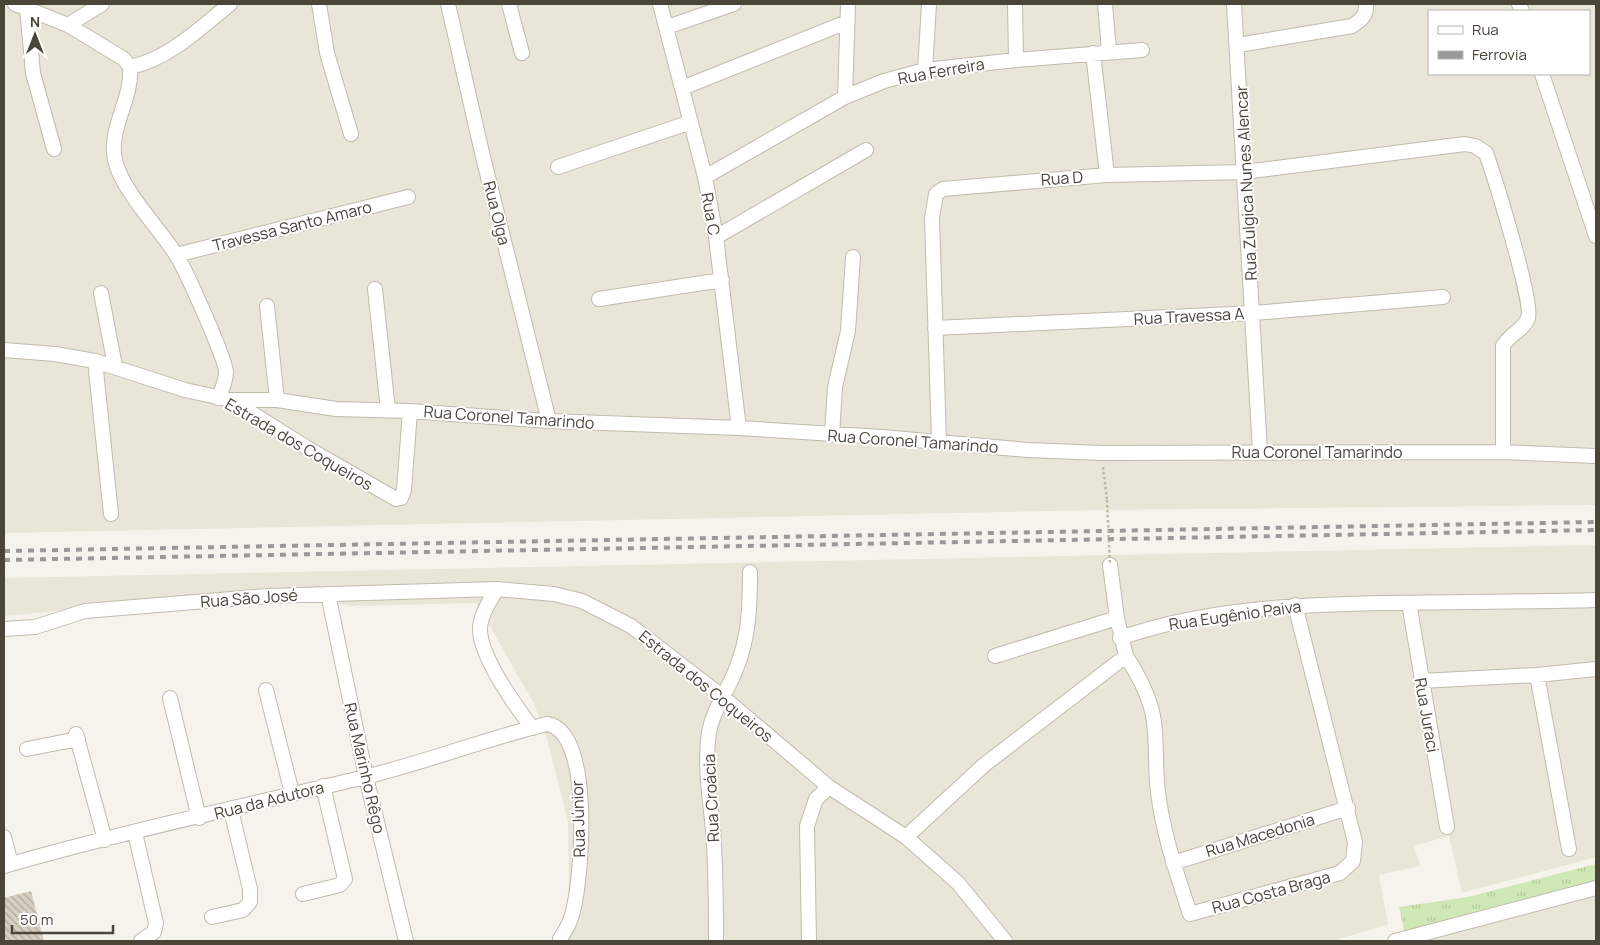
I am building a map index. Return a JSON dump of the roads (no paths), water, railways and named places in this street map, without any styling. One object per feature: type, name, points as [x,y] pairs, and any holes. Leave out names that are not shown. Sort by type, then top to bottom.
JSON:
[{"type":"street","points":[[68,25],[102,4]]},
{"type":"street","points":[[130,67],[159,57],[192,35],[230,4]]},
{"type":"street","points":[[319,4],[327,53],[351,134]]},
{"type":"street","name":"Rua Olga","points":[[448,4],[483,157],[548,422]]},
{"type":"street","points":[[509,4],[522,53]]},
{"type":"street","name":"Rua C","points":[[660,4],[691,122],[716,237],[739,428]]},
{"type":"street","points":[[845,96],[848,4]]},
{"type":"street","points":[[925,70],[929,4]]},
{"type":"street","points":[[1015,4],[1016,60]]},
{"type":"street","points":[[1105,4],[1109,51]]},
{"type":"street","name":"Rua Zulgica Nunes Alencar","points":[[1234,4],[1254,313],[1260,452]]},
{"type":"street","points":[[1238,45],[1352,26],[1363,19],[1367,10],[1366,4]]},
{"type":"street","points":[[667,27],[727,5]]},
{"type":"street","points":[[21,6],[68,25],[124,59],[130,67],[130,82],[114,143],[115,160],[124,182],[176,255],[219,349],[226,371],[225,399]]},
{"type":"street","points":[[21,6],[33,73],[54,149]]},
{"type":"street","points":[[682,88],[847,22]]},
{"type":"street","name":"Rua Ferreira","points":[[704,177],[845,96],[884,81],[925,70],[1109,51],[1142,50]]},
{"type":"street","points":[[1093,53],[1107,175]]},
{"type":"street","points":[[1542,75],[1596,236]]},
{"type":"street","points":[[558,167],[691,122]]},
{"type":"street","name":"Rua D","points":[[939,441],[932,218],[936,194],[943,189],[954,186],[1107,175],[1244,172],[1465,144],[1475,146],[1486,153],[1526,291],[1529,315],[1524,325],[1507,339],[1503,346],[1503,452]]},
{"type":"street","points":[[716,237],[866,150]]},
{"type":"street","name":"Travessa Santo Amaro","points":[[176,255],[408,197]]},
{"type":"street","points":[[832,435],[835,387],[848,331],[853,257]]},
{"type":"street","points":[[599,299],[722,280]]},
{"type":"street","points":[[375,290],[388,410]]},
{"type":"street","points":[[101,293],[115,366]]},
{"type":"street","name":"Rua Travessa A","points":[[935,328],[1254,313],[1443,297]]},
{"type":"street","points":[[267,306],[277,400]]},
{"type":"street","name":"Estrada dos Coqueiros","points":[[4,350],[55,354],[95,361],[185,390],[225,399],[390,497],[401,498],[405,482],[410,411]]},
{"type":"street","points":[[95,361],[110,514]]},
{"type":"street","name":"Rua Coronel Tamarindo","points":[[225,399],[277,400],[336,409],[410,411],[548,422],[739,428],[939,441],[1028,450],[1102,453],[1503,452],[1596,456]]},
{"type":"street","points":[[906,837],[984,765],[1126,656],[1120,638],[1110,565]]},
{"type":"street","name":"Rua Croácia","points":[[716,941],[713,832],[707,772],[707,751],[712,718],[735,672],[746,641],[749,621],[750,572]]},
{"type":"street","points":[[497,589],[484,612],[481,622],[482,644],[509,697],[532,728]]},
{"type":"street","name":"Estrada dos Coqueiros","points":[[497,589],[554,594],[582,601],[607,611],[631,626],[723,697],[829,786],[906,837],[958,883],[1004,941]]},
{"type":"street","name":"Rua São José","points":[[4,629],[49,624],[75,612],[145,604],[328,594],[497,589]]},
{"type":"street","name":"Rua Marinho Rêgo","points":[[328,594],[366,777],[406,941]]},
{"type":"street","name":"Rua Eugênio Paiva","points":[[1120,638],[1152,627],[1189,619],[1295,605],[1596,600]]},
{"type":"street","name":"Rua Juraci","points":[[1409,603],[1447,827]]},
{"type":"street","name":"Rua Costa Braga","points":[[1126,656],[1145,690],[1154,720],[1158,791],[1173,862],[1190,914],[1340,873],[1347,868],[1355,854],[1355,842],[1348,808],[1295,605]]},
{"type":"street","points":[[995,656],[1117,618]]},
{"type":"street","points":[[1421,681],[1537,675],[1596,669]]},
{"type":"street","points":[[1537,675],[1569,848]]},
{"type":"street","points":[[266,690],[292,793]]},
{"type":"street","points":[[170,698],[199,818]]},
{"type":"street","name":"Rua Júnior","points":[[532,728],[547,724],[556,726],[565,734],[575,762],[578,784],[582,841],[577,888],[570,924],[560,939]]},
{"type":"street","name":"Rua da Adutora","points":[[7,865],[231,810],[292,793],[366,777],[487,739],[532,728]]},
{"type":"street","points":[[27,749],[77,737],[105,840]]},
{"type":"street","points":[[303,894],[340,885],[345,879],[323,786]]},
{"type":"street","points":[[809,941],[807,826],[816,799],[829,786]]},
{"type":"street","name":"Rua Macedonia","points":[[1173,862],[1348,808]]},
{"type":"street","points":[[212,917],[243,910],[250,902],[250,889],[231,810]]},
{"type":"street","points":[[135,833],[156,923],[154,932],[141,941]]},
{"type":"street","points":[[4,837],[7,865]]},
{"type":"street","points":[[1395,941],[1596,888]]},
{"type":"railway","points":[[4,551],[1596,522]]},
{"type":"railway","points":[[4,560],[1596,530]]}]
